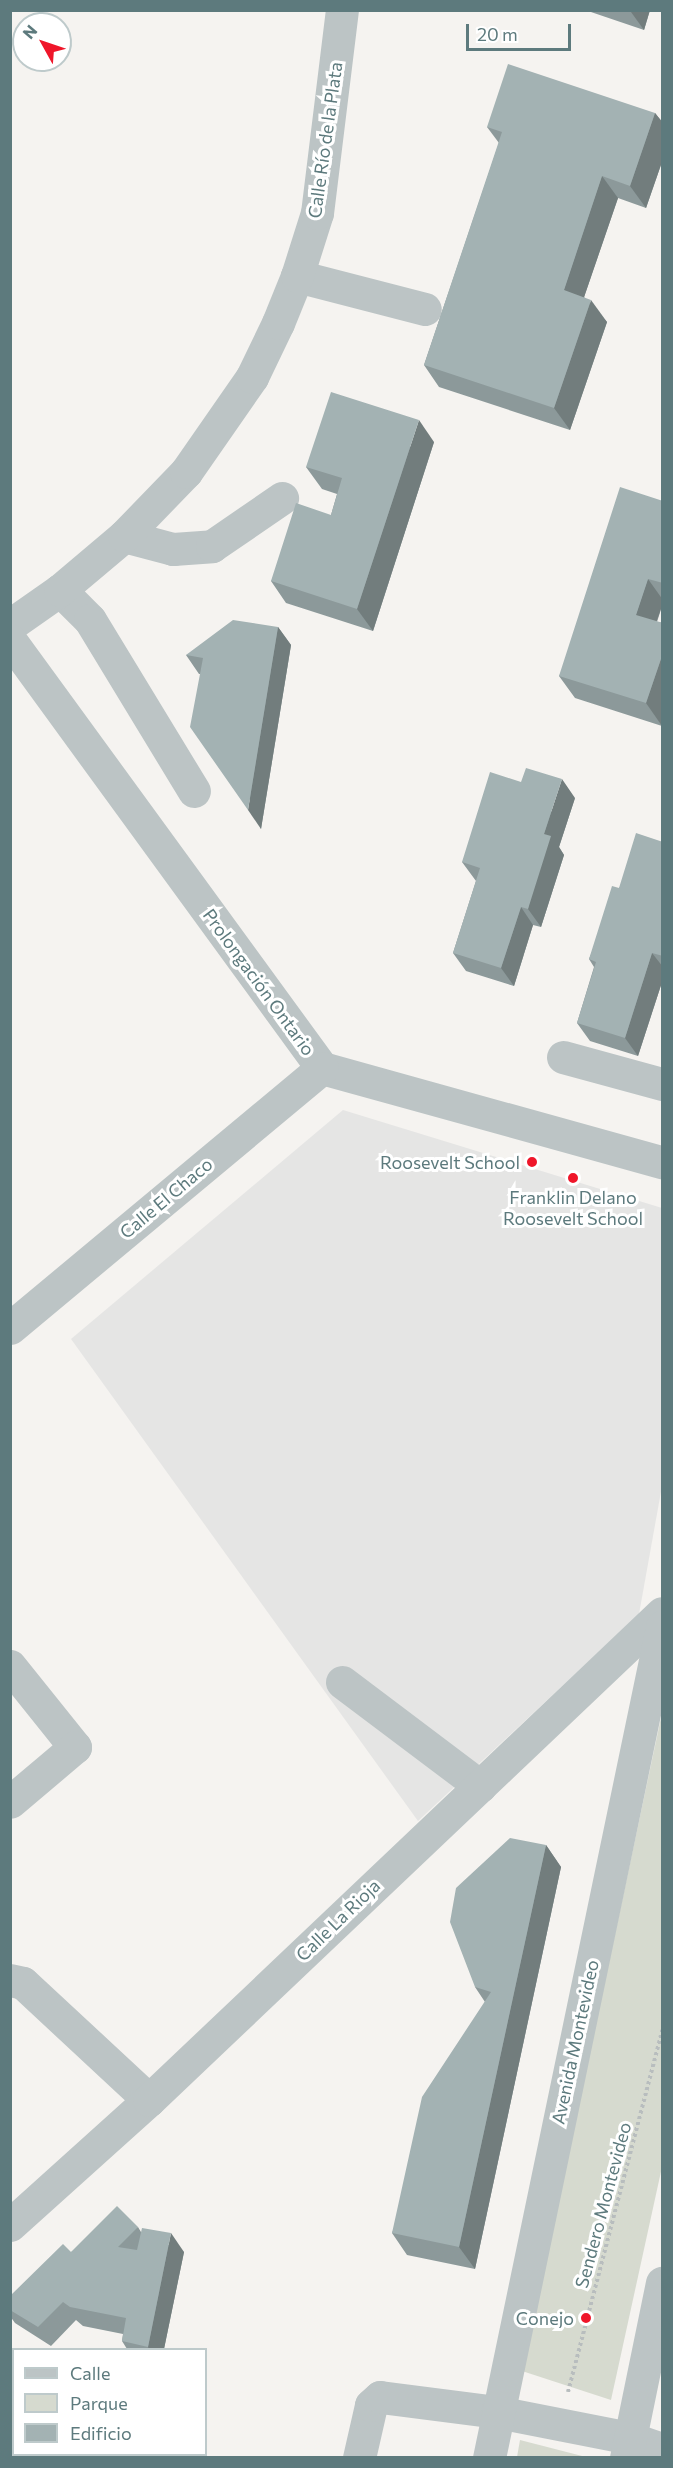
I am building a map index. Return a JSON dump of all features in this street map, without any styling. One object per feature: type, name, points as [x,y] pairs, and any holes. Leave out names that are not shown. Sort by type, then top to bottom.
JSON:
[{"type":"street","name":"Calle Río de la Plata","points":[[10,625],[60,590],[124,536],[186,472],[252,377],[297,276],[317,213],[342,10]]},
{"type":"street","points":[[297,276],[425,309]]},
{"type":"street","points":[[124,536],[173,549],[212,546],[282,498]]},
{"type":"street","points":[[60,590],[90,620],[194,791]]},
{"type":"street","name":"Prolongación Ontario","points":[[10,640],[322,1068],[663,1162]]},
{"type":"street","points":[[563,1057],[663,1084]]},
{"type":"street","name":"Calle El Chaco","points":[[10,1328],[322,1068]]},
{"type":"street","name":"Calle La Rioja","points":[[10,2225],[149,2100],[663,1613]]},
{"type":"street","name":"Avenida Montevideo","points":[[489,2457],[663,1627]]},
{"type":"street","points":[[10,1666],[75,1747],[10,1802]]},
{"type":"street","points":[[342,1682],[480,1786]]},
{"type":"street","points":[[10,1980],[23,1983],[149,2100]]},
{"type":"street","points":[[628,2448],[663,2283]]},
{"type":"street","points":[[359,2457],[371,2405],[380,2397],[497,2412],[561,2424],[628,2448],[663,2449]]},
{"type":"path","name":"Sendero Montevideo","points":[[561,2424],[663,2030]]},
{"type":"shaded area","points":[[343,1110],[662,1208],[662,1486],[639,1614],[418,1821],[71,1339]]},
{"type":"green space","points":[[662,1713],[662,2167],[611,2400],[522,2371]]},
{"type":"green space","points":[[520,2440],[586,2457],[517,2457]]},
{"type":"building","points":[[508,64],[655,113],[630,186],[602,176],[564,290],[591,300],[554,408],[424,365],[502,132],[487,127]]},
{"type":"building","points":[[331,392],[419,420],[357,609],[271,581],[296,503],[331,515],[342,478],[306,467]]},
{"type":"building","points":[[620,487],[663,501],[663,583],[648,579],[636,615],[663,623],[663,653],[646,703],[559,676]]},
{"type":"building","points":[[233,620],[278,627],[248,810],[190,727],[203,658],[186,655]]},
{"type":"building","points":[[526,768],[562,779],[544,834],[551,836],[528,909],[521,907],[501,968],[453,953],[480,868],[462,862],[490,772],[521,782]]},
{"type":"building","points":[[636,833],[663,842],[663,956],[652,953],[625,1038],[577,1023],[596,962],[589,959],[612,886],[619,888]]},
{"type":"building","points":[[510,1838],[546,1845],[459,2247],[392,2233],[422,2097],[491,1992],[475,1987],[450,1922],[456,1888]]},
{"type":"building","points":[[117,2206],[138,2227],[118,2247],[137,2250],[142,2228],[171,2233],[148,2347],[122,2341],[126,2318],[70,2307],[63,2302],[38,2327],[10,2310],[10,2296],[63,2244],[71,2252]]},
{"type":"place","name":"Roosevelt School","points":[[532,1162]]},
{"type":"place","name":"Franklin Delano Roosevelt School","points":[[573,1178]]},
{"type":"place","name":"Conejo","points":[[586,2318]]}]
